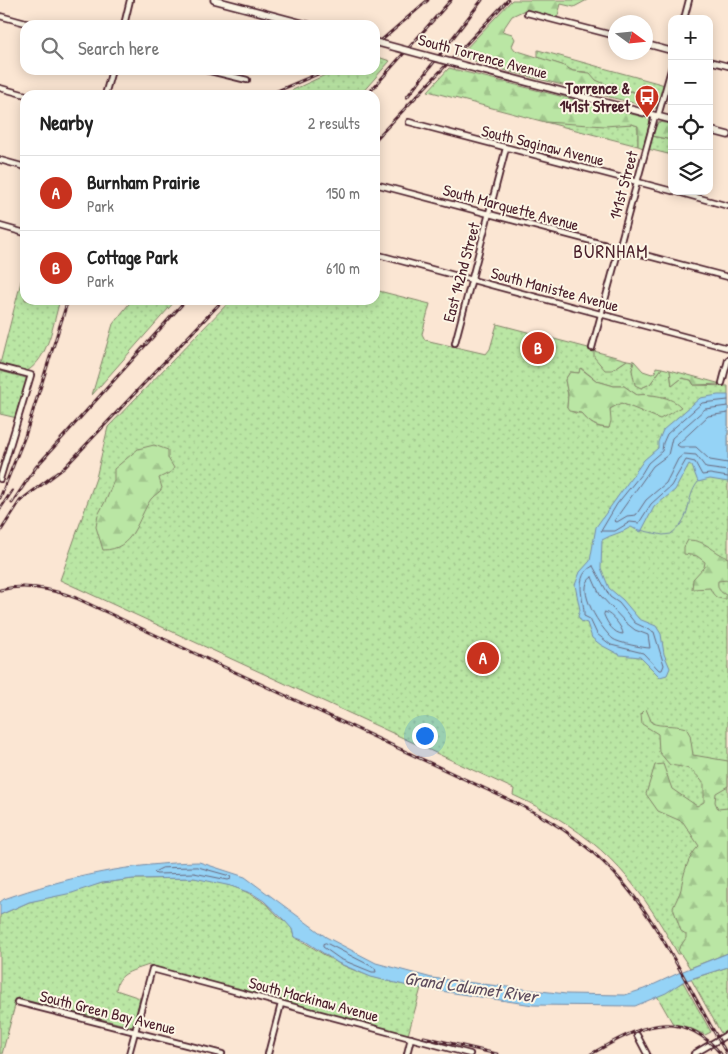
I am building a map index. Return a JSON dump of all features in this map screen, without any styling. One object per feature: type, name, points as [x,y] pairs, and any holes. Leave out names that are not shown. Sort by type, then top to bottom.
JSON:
[{"type":"main road","points":[[214,0],[290,20]]},
{"type":"main road","name":"South Torrence Avenue","points":[[380,43],[668,119]]},
{"type":"main road","points":[[713,131],[728,135]]},
{"type":"street","points":[[125,20],[130,0]]},
{"type":"street","points":[[685,15],[689,0]]},
{"type":"street","points":[[527,13],[608,34]]},
{"type":"street","points":[[0,16],[20,21]]},
{"type":"street","points":[[653,46],[668,50]]},
{"type":"street","points":[[713,62],[728,66]]},
{"type":"street","points":[[106,90],[111,75]]},
{"type":"street","points":[[226,75],[247,80]]},
{"type":"street","name":"141st Street","points":[[592,348],[636,182],[668,79]]},
{"type":"street","points":[[0,88],[20,93]]},
{"type":"street","name":"South Saginaw Avenue","points":[[409,122],[668,190]]},
{"type":"street","name":"East 142nd Street","points":[[455,343],[506,148]]},
{"type":"street","points":[[0,160],[20,166]]},
{"type":"street","name":"South Marquette Avenue","points":[[380,185],[728,277]]},
{"type":"street","name":"South Saginaw Avenue","points":[[688,195],[728,206]]},
{"type":"street","points":[[0,228],[20,232]]},
{"type":"street","name":"South Manistee Avenue","points":[[380,255],[728,348]]},
{"type":"street","points":[[722,383],[728,360]]},
{"type":"street","points":[[0,367],[31,375],[13,441],[0,479]]},
{"type":"street","name":"South Mackinaw Avenue","points":[[136,1031],[152,969],[470,1054]]},
{"type":"street","name":"South Green Bay Avenue","points":[[17,1002],[222,1054]]},
{"type":"street","points":[[268,1054],[281,1004]]},
{"type":"street","points":[[130,1054],[136,1031]]},
{"type":"street","points":[[694,1054],[728,1034]]},
{"type":"street","points":[[637,1035],[647,1054]]},
{"type":"street","points":[[407,1054],[411,1038]]},
{"type":"green space","points":[[512,0],[587,0],[574,7],[561,4],[557,19],[527,9],[512,16],[502,31],[512,34],[515,39],[512,46],[515,50],[562,65],[573,71],[590,73],[596,80],[611,87],[626,93],[631,91],[653,102],[653,108],[511,72],[459,56]]},
{"type":"green space","points":[[538,50],[665,85],[659,107],[652,109],[654,106],[642,95],[631,91],[622,92],[595,80],[586,72],[573,71],[562,65],[538,58]]},
{"type":"green space","points":[[380,58],[390,61],[380,72]]},
{"type":"green space","points":[[449,68],[651,119],[643,148],[638,146],[638,126],[632,124],[605,126],[545,122],[428,91]]},
{"type":"green space","points":[[325,75],[378,75],[364,90],[293,90]]},
{"type":"green space","points":[[545,122],[632,124],[638,126],[638,146]]},
{"type":"green space","points":[[658,122],[668,123],[668,139],[652,136]]},
{"type":"green space","points":[[652,136],[668,139],[668,154],[648,149]]},
{"type":"green space","points":[[20,286],[20,305],[59,305],[45,349],[34,365],[27,371],[0,364]]},
{"type":"green space","points":[[380,291],[430,304],[422,334],[425,340],[486,354],[490,349],[497,324],[592,349],[612,370],[627,360],[634,361],[632,370],[641,388],[650,384],[662,368],[670,370],[672,386],[682,378],[691,380],[694,385],[728,386],[728,951],[678,954],[645,901],[629,879],[610,859],[591,841],[568,825],[513,795],[514,789],[60,580],[96,478],[108,427],[226,305],[380,305]],"holes":[[[581,368],[597,381],[614,386],[624,386],[637,395],[666,397],[631,407],[621,403],[616,404],[610,409],[609,428],[596,426],[581,413],[575,413],[567,408],[568,395],[565,380],[570,372],[579,373]]]},
{"type":"green space","points":[[128,305],[172,305],[92,395],[113,324]]},
{"type":"green space","points":[[594,351],[627,360],[612,370],[605,370],[594,357]]},
{"type":"green space","points":[[634,361],[643,371],[652,374],[655,372],[656,367],[662,368],[650,384],[641,388],[635,385],[632,370]]},
{"type":"green space","points":[[580,368],[597,381],[614,386],[624,386],[637,395],[654,395],[667,398],[681,407],[660,419],[621,403],[610,409],[611,421],[609,428],[597,426],[581,413],[569,411],[567,408],[568,395],[565,380],[570,372],[579,373]]},
{"type":"green space","points":[[670,370],[721,384],[694,385],[691,380],[682,378],[672,386]]},
{"type":"green space","points":[[0,371],[26,378],[28,381],[17,418],[0,414]]},
{"type":"green space","points":[[154,445],[168,450],[168,458],[174,468],[171,472],[159,478],[162,488],[151,499],[128,539],[122,545],[113,549],[103,550],[96,527],[98,515],[114,480],[114,469],[138,449]]},
{"type":"green space","points":[[688,540],[705,544],[728,558],[728,580],[718,581],[719,590],[726,595],[726,599],[716,597],[710,588],[692,589],[693,579],[704,567],[705,562],[697,556],[684,554],[684,547]]},
{"type":"green space","points":[[646,709],[652,723],[686,728],[690,735],[693,755],[728,761],[728,786],[716,793],[715,802],[718,809],[728,808],[728,953],[690,968],[678,950],[686,938],[686,934],[681,931],[673,908],[689,860],[699,846],[683,822],[658,811],[646,794],[655,765],[663,764],[672,789],[697,806],[704,802],[704,784],[690,770],[670,765],[659,752],[658,734],[642,724],[641,714]]},
{"type":"green space","points":[[194,878],[229,885],[250,894],[270,907],[290,925],[294,937],[338,963],[358,972],[399,984],[421,988],[408,1035],[149,965],[127,973],[117,984],[116,990],[140,998],[133,1027],[17,998],[2,1054],[0,1054],[0,915],[29,902],[102,883],[133,879]]},
{"type":"green space","points":[[728,967],[728,1031],[722,1035],[691,979]]},
{"type":"green space","points":[[683,982],[711,1032],[705,1035],[690,1028],[673,1024],[657,996]]},
{"type":"water","points":[[728,395],[728,482],[710,479],[698,482],[692,466],[689,464],[675,490],[654,507],[641,532],[631,527],[602,540],[601,568],[609,588],[623,600],[639,619],[656,626],[661,634],[664,654],[670,668],[667,675],[660,677],[640,657],[620,655],[592,638],[587,623],[581,621],[578,616],[580,610],[575,585],[580,572],[590,561],[596,527],[644,460],[658,448],[658,442],[663,430],[700,398]]},
{"type":"water","name":"Grand Calumet River","points":[[199,862],[245,877],[326,937],[376,963],[432,978],[566,994],[625,995],[644,989],[728,953],[728,967],[684,981],[666,993],[635,1006],[533,1005],[408,986],[371,977],[338,963],[305,941],[294,937],[292,929],[285,921],[264,901],[253,894],[231,886],[194,878],[133,879],[102,883],[72,893],[29,902],[0,915],[0,902],[4,899],[51,884],[125,868]]},
{"type":"waterway","points":[[635,529],[663,535],[671,534],[683,521],[691,495],[698,482]]},
{"type":"railway","points":[[380,42],[428,0]]},
{"type":"railway","points":[[371,90],[451,0]]},
{"type":"railway","points":[[407,97],[482,0]]},
{"type":"railway","points":[[380,135],[508,0]]},
{"type":"railway","points":[[280,90],[315,75]]},
{"type":"railway","points":[[0,498],[25,436],[66,305]]},
{"type":"railway","points":[[12,503],[36,467],[182,305]]},
{"type":"railway","points":[[0,532],[20,501],[65,467],[218,305]]},
{"type":"railway","points":[[0,509],[12,491]]},
{"type":"railway","points":[[0,590],[19,587],[39,588],[76,598],[518,804],[559,827],[593,852],[621,880],[644,911],[665,943],[727,1054]]},
{"type":"railway","points":[[591,1054],[641,1029],[674,1025],[689,1029],[705,1039],[721,1054]]},
{"type":"railway","points":[[424,1037],[497,1054]]},
{"type":"place","name":"Torrence & 141st Street","points":[[647,118]]},
{"type":"place","name":"Cottage Park","points":[[538,348]]},
{"type":"place","name":"Burnham Prairie","points":[[483,658]]},
{"type":"district","name":"BURNHAM","points":[[611,251]]}]
